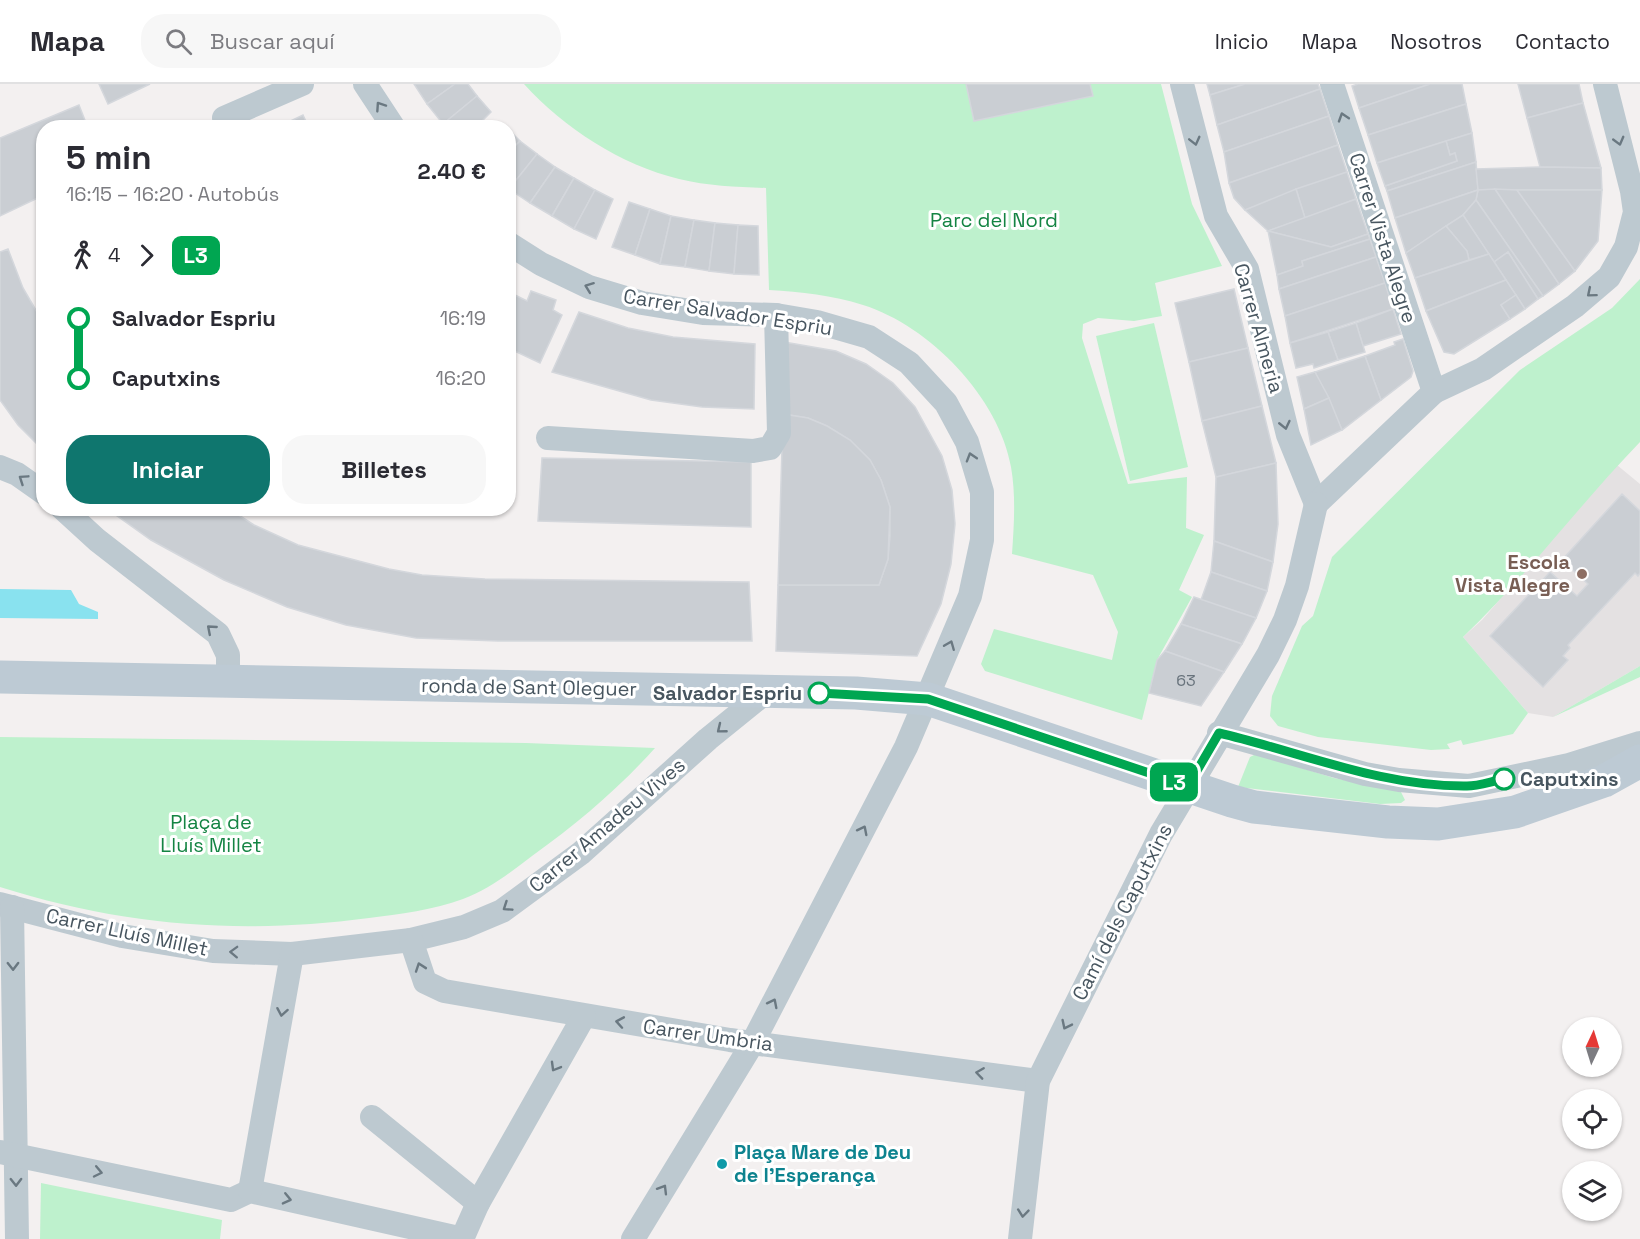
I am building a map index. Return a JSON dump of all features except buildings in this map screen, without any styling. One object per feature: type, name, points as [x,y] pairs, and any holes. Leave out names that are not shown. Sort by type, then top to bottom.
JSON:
[{"type":"street","points":[[224,118],[302,84]]},
{"type":"street","points":[[365,84],[389,120]]},
{"type":"street","name":"Carrer Almeria","points":[[1182,84],[1216,216],[1246,269],[1287,435],[1316,504]]},
{"type":"street","name":"Carrer Vista Alegre","points":[[1332,84],[1434,392]]},
{"type":"street","points":[[1316,504],[1434,392],[1483,369],[1575,306],[1609,277],[1626,247],[1635,212],[1632,191],[1605,84]]},
{"type":"street","name":"Carrer Salvador Espriu","points":[[516,248],[541,264],[589,287],[642,303],[703,313],[776,315],[817,322],[869,337],[909,363],[946,403],[967,442],[982,492],[982,540],[970,596],[906,747],[752,1044],[633,1239]]},
{"type":"street","points":[[548,438],[753,451],[770,448],[779,433],[776,315]]},
{"type":"street","points":[[0,467],[17,474],[36,487]]},
{"type":"street","name":"Camí dels Caputxins","points":[[1020,1239],[1038,1082],[1161,834],[1219,733],[1268,655],[1285,620],[1297,586],[1316,504]]},
{"type":"street","points":[[71,516],[97,540],[218,634],[228,655],[228,681]]},
{"type":"street","name":"ronda de Sant Oleguer","points":[[0,677],[856,693],[928,699],[1254,807],[1388,822],[1438,825],[1515,812],[1604,781],[1640,761]]},
{"type":"street","name":"Carrer Amadeu Vives","points":[[292,954],[411,940],[464,927],[502,911],[581,852],[708,739],[766,692]]},
{"type":"street","points":[[1219,733],[1365,774],[1399,780],[1469,786],[1569,765],[1640,743]]},
{"type":"street","points":[[6,906],[8,1153],[17,1239]]},
{"type":"street","name":"Carrer Lluís Millet","points":[[6,906],[122,936],[213,951],[292,954]]},
{"type":"street","name":"Carrer Umbria","points":[[411,940],[425,982],[444,991],[752,1044],[1038,1082]]},
{"type":"street","points":[[250,1191],[292,954]]},
{"type":"street","points":[[8,1153],[231,1200],[250,1191],[462,1239],[478,1203],[584,1016]]},
{"type":"street","points":[[372,1117],[478,1203]]},
{"type":"shaded area","name":"Escola Vista Alegre","points":[[1617,465],[1640,484],[1640,666],[1553,717],[1528,713],[1463,637],[1482,620]]},
{"type":"green space","name":"Parc del Nord","points":[[524,84],[1161,84],[1192,204],[1222,266],[1155,283],[1162,316],[1134,321],[1098,318],[1083,324],[1082,338],[1128,484],[1187,477],[1186,528],[1204,535],[1179,590],[1192,597],[1157,660],[1142,720],[985,671],[981,664],[994,629],[1112,660],[1118,632],[1093,575],[1012,554],[1014,489],[1004,441],[977,391],[958,368],[913,329],[888,315],[840,299],[769,290],[766,188],[722,186],[679,179],[636,164],[575,130]]},
{"type":"green space","points":[[1640,279],[1640,442],[1509,590],[1463,637],[1528,713],[1513,734],[1463,745],[1461,740],[1447,744],[1450,749],[1431,750],[1318,737],[1278,726],[1270,716],[1272,696],[1302,626],[1313,616],[1332,557],[1520,370],[1612,308]]},
{"type":"green space","points":[[1154,323],[1188,467],[1130,481],[1096,336]]},
{"type":"green space","points":[[1640,666],[1640,677],[1553,717]]},
{"type":"green space","name":"Plaça de Lluís Millet","points":[[0,737],[526,743],[655,748],[626,778],[581,818],[508,874],[472,895],[428,909],[369,918],[275,926],[228,926],[183,924],[92,911],[0,887]]},
{"type":"green space","points":[[1256,754],[1334,778],[1401,792],[1405,800],[1401,803],[1380,804],[1238,787],[1250,757]]},
{"type":"green space","points":[[41,1183],[222,1220],[220,1239],[40,1239]]},
{"type":"water","points":[[0,589],[71,590],[79,604],[98,612],[98,619],[0,618]]},
{"type":"bus line","name":"L3","points":[[819,693],[856,693],[928,699],[1050,742],[1188,786],[1219,733],[1365,774],[1399,780],[1469,786],[1504,779]]},
{"type":"place","name":"Escola Vista Alegre","points":[[1582,574]]},
{"type":"place","name":"Salvador Espriu","points":[[819,693]]},
{"type":"place","name":"Caputxins","points":[[1504,779]]},
{"type":"place","name":"Plaça Mare de Deu de l'Esperança","points":[[722,1164]]}]
